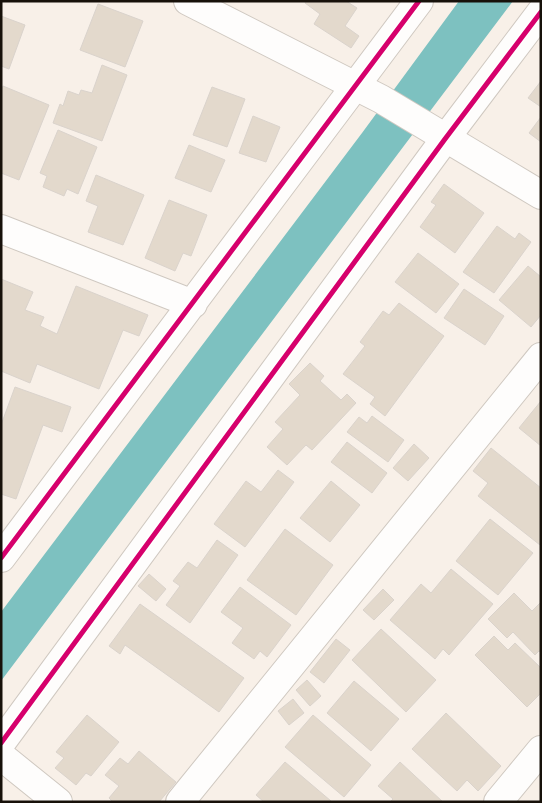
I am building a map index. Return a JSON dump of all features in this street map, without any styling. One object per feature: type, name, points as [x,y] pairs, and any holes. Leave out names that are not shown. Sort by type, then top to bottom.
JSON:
[{"type":"street","points":[[188,1],[381,99],[541,195]]},
{"type":"street","points":[[1,558],[419,1]]},
{"type":"street","points":[[1,743],[435,133],[541,12]]},
{"type":"street","points":[[1,229],[193,304]]},
{"type":"street","points":[[180,802],[541,357]]},
{"type":"street","points":[[498,802],[541,750]]},
{"type":"street","points":[[1,756],[58,802]]},
{"type":"water","points":[[459,1],[513,1],[1,681],[1,612],[362,133]]},
{"type":"building","points":[[306,1],[346,1],[357,8],[345,26],[359,36],[351,48],[314,24],[320,14],[305,3]]},
{"type":"building","points":[[98,4],[143,21],[125,67],[80,50]]},
{"type":"building","points":[[1,16],[25,25],[9,69],[1,66]]},
{"type":"building","points":[[102,65],[127,75],[102,141],[53,123],[60,104],[63,106],[68,91],[79,95],[81,90],[92,93]]},
{"type":"building","points":[[541,81],[541,107],[528,98]]},
{"type":"building","points":[[3,86],[49,105],[19,180],[1,173],[1,91]]},
{"type":"building","points":[[212,87],[245,99],[227,147],[193,135]]},
{"type":"building","points":[[253,116],[280,127],[266,162],[239,153]]},
{"type":"building","points":[[541,117],[541,142],[529,133]]},
{"type":"building","points":[[58,130],[97,147],[78,194],[67,189],[64,196],[43,187],[47,176],[40,173]]},
{"type":"building","points":[[189,145],[225,160],[211,192],[175,178]]},
{"type":"building","points":[[96,175],[144,195],[123,245],[88,232],[98,206],[86,201]]},
{"type":"building","points":[[444,184],[484,213],[455,253],[420,227],[436,205],[431,202]]},
{"type":"building","points":[[169,200],[207,215],[191,256],[183,253],[175,271],[145,258]]},
{"type":"building","points":[[497,226],[515,239],[519,233],[531,242],[494,293],[463,272]]},
{"type":"building","points":[[418,253],[459,284],[436,313],[395,282]]},
{"type":"building","points":[[528,266],[541,277],[541,315],[531,327],[499,300]]},
{"type":"building","points":[[1,279],[33,292],[25,310],[44,317],[40,326],[57,334],[76,286],[148,315],[139,336],[123,330],[99,389],[37,364],[30,383],[1,371]]},
{"type":"building","points":[[464,289],[504,316],[485,345],[444,318]]},
{"type":"building","points":[[399,303],[444,336],[385,416],[370,404],[375,397],[343,374],[365,346],[360,342],[383,311],[389,315]]},
{"type":"building","points":[[310,363],[324,376],[320,381],[341,400],[347,394],[356,403],[312,450],[306,445],[287,465],[267,447],[283,429],[275,422],[300,395],[289,384]]},
{"type":"building","points":[[15,387],[71,407],[62,432],[43,425],[16,499],[1,494],[1,425]]},
{"type":"building","points":[[541,401],[541,446],[519,428]]},
{"type":"building","points":[[372,416],[404,440],[388,462],[347,432],[359,417],[367,423]]},
{"type":"building","points":[[347,442],[387,473],[372,493],[331,462]]},
{"type":"building","points":[[414,444],[429,458],[408,481],[393,468]]},
{"type":"building","points":[[491,448],[541,488],[540,545],[478,496],[488,483],[473,471]]},
{"type":"building","points":[[278,470],[294,482],[245,547],[214,524],[246,481],[261,492]]},
{"type":"building","points":[[331,481],[360,505],[330,542],[300,518]]},
{"type":"building","points":[[490,519],[533,553],[498,595],[456,561]]},
{"type":"building","points":[[285,529],[333,565],[296,615],[247,580]]},
{"type":"building","points":[[217,540],[238,555],[190,623],[166,605],[180,586],[173,581],[188,562],[197,568]]},
{"type":"building","points":[[451,569],[493,604],[449,655],[443,649],[435,659],[390,620],[421,584],[431,593]]},
{"type":"building","points":[[149,574],[166,589],[156,601],[138,586]]},
{"type":"building","points":[[240,587],[291,625],[267,657],[260,651],[254,659],[232,643],[243,628],[221,612]]},
{"type":"building","points":[[383,589],[394,600],[374,620],[363,610]]},
{"type":"building","points":[[514,593],[532,611],[541,602],[541,652],[539,651],[535,655],[513,632],[507,638],[488,619]]},
{"type":"building","points":[[140,604],[244,678],[219,712],[125,645],[120,654],[109,646]]},
{"type":"building","points":[[381,629],[436,680],[406,712],[352,660]]},
{"type":"building","points":[[494,636],[508,650],[515,643],[541,668],[541,693],[527,707],[475,655]]},
{"type":"building","points":[[336,639],[350,650],[324,683],[310,672]]},
{"type":"building","points":[[307,680],[321,696],[310,706],[296,690]]},
{"type":"building","points":[[354,681],[399,719],[371,751],[327,713]]},
{"type":"building","points":[[293,699],[304,713],[289,725],[278,711]]},
{"type":"building","points":[[446,713],[501,766],[478,791],[467,780],[457,791],[412,749]]},
{"type":"building","points":[[87,715],[119,742],[91,776],[86,773],[76,785],[55,768],[64,758],[56,752]]},
{"type":"building","points":[[313,715],[371,765],[344,797],[285,747]]},
{"type":"building","points":[[139,751],[176,782],[159,802],[113,802],[109,798],[119,786],[105,775],[120,758],[128,764]]},
{"type":"building","points":[[285,762],[331,801],[264,802],[256,795]]},
{"type":"building","points":[[400,762],[443,802],[390,802],[393,799],[378,786]]},
{"type":"cycle path","points":[[1,558],[419,1]]},
{"type":"cycle path","points":[[1,743],[445,139],[541,12]]}]
